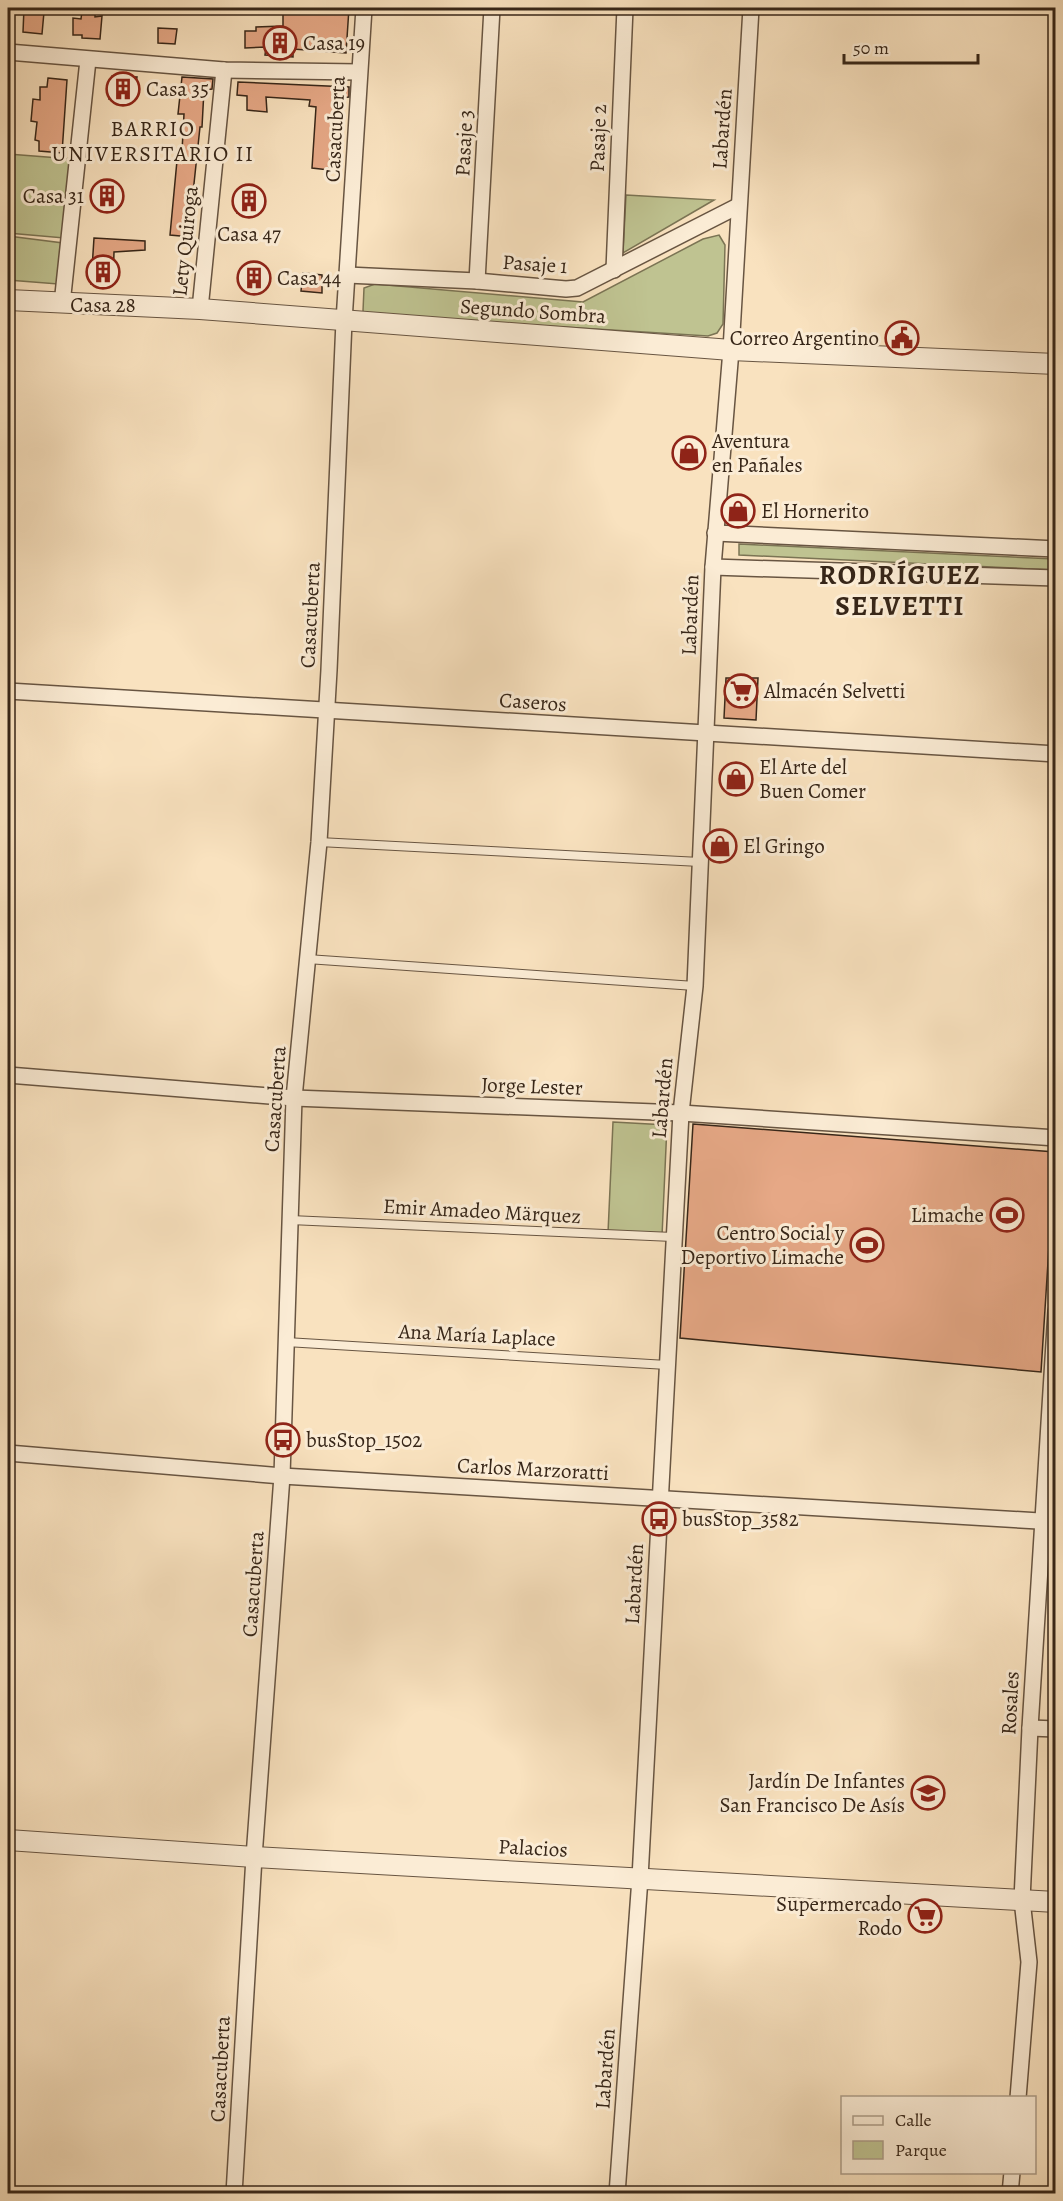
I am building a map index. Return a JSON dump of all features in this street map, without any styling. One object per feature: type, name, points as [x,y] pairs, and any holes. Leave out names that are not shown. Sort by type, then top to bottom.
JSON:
[{"type":"street","name":"Casacuberta","points":[[234,2193],[254,1857],[282,1476],[294,1098],[319,842],[344,321],[364,8]]},
{"type":"street","name":"Pasaje 3","points":[[477,281],[492,8]]},
{"type":"street","name":"Pasaje 2","points":[[614,270],[625,8]]},
{"type":"street","name":"Labardén","points":[[618,2193],[640,1878],[673,1237],[681,1113],[695,986],[715,533],[731,350],[751,8]]},
{"type":"street","points":[[8,52],[224,70],[359,72]]},
{"type":"street","points":[[62,304],[88,60]]},
{"type":"street","name":"Lety Quiroga","points":[[200,309],[224,70]]},
{"type":"street","name":"Pasaje 1","points":[[347,276],[477,281],[576,288],[588,284],[738,206]]},
{"type":"street","name":"Segundo Sombra","points":[[8,300],[200,309],[731,350],[1056,364]]},
{"type":"street","points":[[715,533],[1056,549]]},
{"type":"street","points":[[713,567],[1056,578]]},
{"type":"street","name":"Caseros","points":[[8,691],[1056,754]]},
{"type":"street","name":"Jorge Lester","points":[[8,1075],[294,1098],[681,1113],[1056,1138]]},
{"type":"street","name":"Rosales","points":[[1018,2096],[1029,1962],[1022,1900],[1030,1728],[1049,1522],[1056,1311]]},
{"type":"street","name":"Carlos Marzoratti","points":[[8,1453],[282,1476],[1049,1522]]},
{"type":"street","points":[[1030,1728],[1056,1729]]},
{"type":"street","name":"Palacios","points":[[8,1840],[254,1857],[1056,1902]]},
{"type":"street","points":[[1010,2193],[1012,2174]]},
{"type":"lane","points":[[319,842],[700,862]]},
{"type":"lane","points":[[307,959],[695,986]]},
{"type":"lane","name":"Emir Amadeo Märquez","points":[[290,1220],[673,1237]]},
{"type":"lane","name":"Ana María Laplace","points":[[286,1342],[667,1365]]},
{"type":"green space","points":[[8,154],[72,159],[64,238],[8,233]]},
{"type":"green space","points":[[626,195],[714,200],[623,253]]},
{"type":"green space","points":[[719,235],[725,245],[723,324],[717,333],[708,336],[369,315],[363,311],[364,288],[375,284],[583,302],[703,239]]},
{"type":"green space","points":[[8,236],[63,243],[58,284],[8,280]]},
{"type":"green space","points":[[739,544],[1055,559],[1055,570],[739,555]]},
{"type":"green space","points":[[613,1122],[667,1125],[662,1236],[608,1233]]},
{"type":"building","points":[[24,8],[38,8],[38,12],[44,12],[42,34],[23,32]]},
{"type":"building","points":[[283,8],[349,8],[346,53],[293,49],[293,57],[265,55],[266,47],[245,48],[245,31],[256,31],[256,27],[283,26]]},
{"type":"building","points":[[82,11],[95,12],[95,17],[102,16],[100,39],[73,35],[73,18],[81,19]]},
{"type":"building","points":[[158,28],[177,29],[175,44],[158,43]]},
{"type":"building","name":"Casa 35","points":[[112,76],[137,77],[133,102],[109,99]]},
{"type":"building","points":[[182,77],[213,79],[212,89],[204,90],[202,127],[200,127],[193,193],[191,237],[170,235],[178,150],[182,151],[184,114],[178,114]]},
{"type":"building","points":[[48,78],[67,80],[62,153],[39,151],[39,141],[35,140],[37,122],[31,121],[33,99],[40,100],[40,87],[47,87]]},
{"type":"building","points":[[238,82],[349,87],[349,97],[335,98],[329,170],[312,168],[316,107],[309,106],[310,100],[266,97],[267,112],[247,110],[247,96],[237,95]]},
{"type":"building","name":"Casa 31","points":[[94,188],[121,189],[121,205],[93,204]]},
{"type":"building","name":"Casa 47","points":[[238,196],[257,196],[255,216],[237,213]]},
{"type":"building","points":[[94,238],[145,241],[145,250],[114,252],[113,285],[91,284]]},
{"type":"building","name":"Casa 44","points":[[244,266],[265,268],[263,290],[243,289]]},
{"type":"building","points":[[303,273],[322,275],[322,293],[301,291]]},
{"type":"building","name":"Almacén Selvetti","points":[[726,678],[758,678],[756,720],[724,718]]},
{"type":"building","name":"Centro Social y Deportivo Limache","points":[[693,1124],[1055,1152],[1041,1372],[680,1338]]},
{"type":"place","name":"Casa 19","points":[[280,43]]},
{"type":"place","name":"Casa 35","points":[[123,89]]},
{"type":"place","name":"Casa 31","points":[[107,196]]},
{"type":"place","name":"Casa 47","points":[[249,201]]},
{"type":"place","name":"Casa 28","points":[[103,272]]},
{"type":"place","name":"Casa 44","points":[[254,278]]},
{"type":"place","name":"Correo Argentino","points":[[902,338]]},
{"type":"place","name":"Aventura en Pañales","points":[[689,453]]},
{"type":"place","name":"El Hornerito","points":[[738,511]]},
{"type":"place","name":"Almacén Selvetti","points":[[741,691]]},
{"type":"place","name":"El Arte del Buen Comer","points":[[736,779]]},
{"type":"place","name":"El Gringo","points":[[720,846]]},
{"type":"place","name":"Limache","points":[[1007,1215]]},
{"type":"place","name":"Centro Social y Deportivo Limache","points":[[867,1245]]},
{"type":"place","name":"busStop_1502","points":[[283,1440]]},
{"type":"place","name":"busStop_3582","points":[[659,1519]]},
{"type":"place","name":"Jardín De Infantes San Francisco De Asís","points":[[928,1793]]},
{"type":"place","name":"Supermercado Rodo","points":[[925,1916]]},
{"type":"district","name":"BARRIO UNIVERSITARIO II","points":[[153,142]]},
{"type":"district","name":"RODRÍGUEZ SELVETTI","points":[[900,590]]}]
